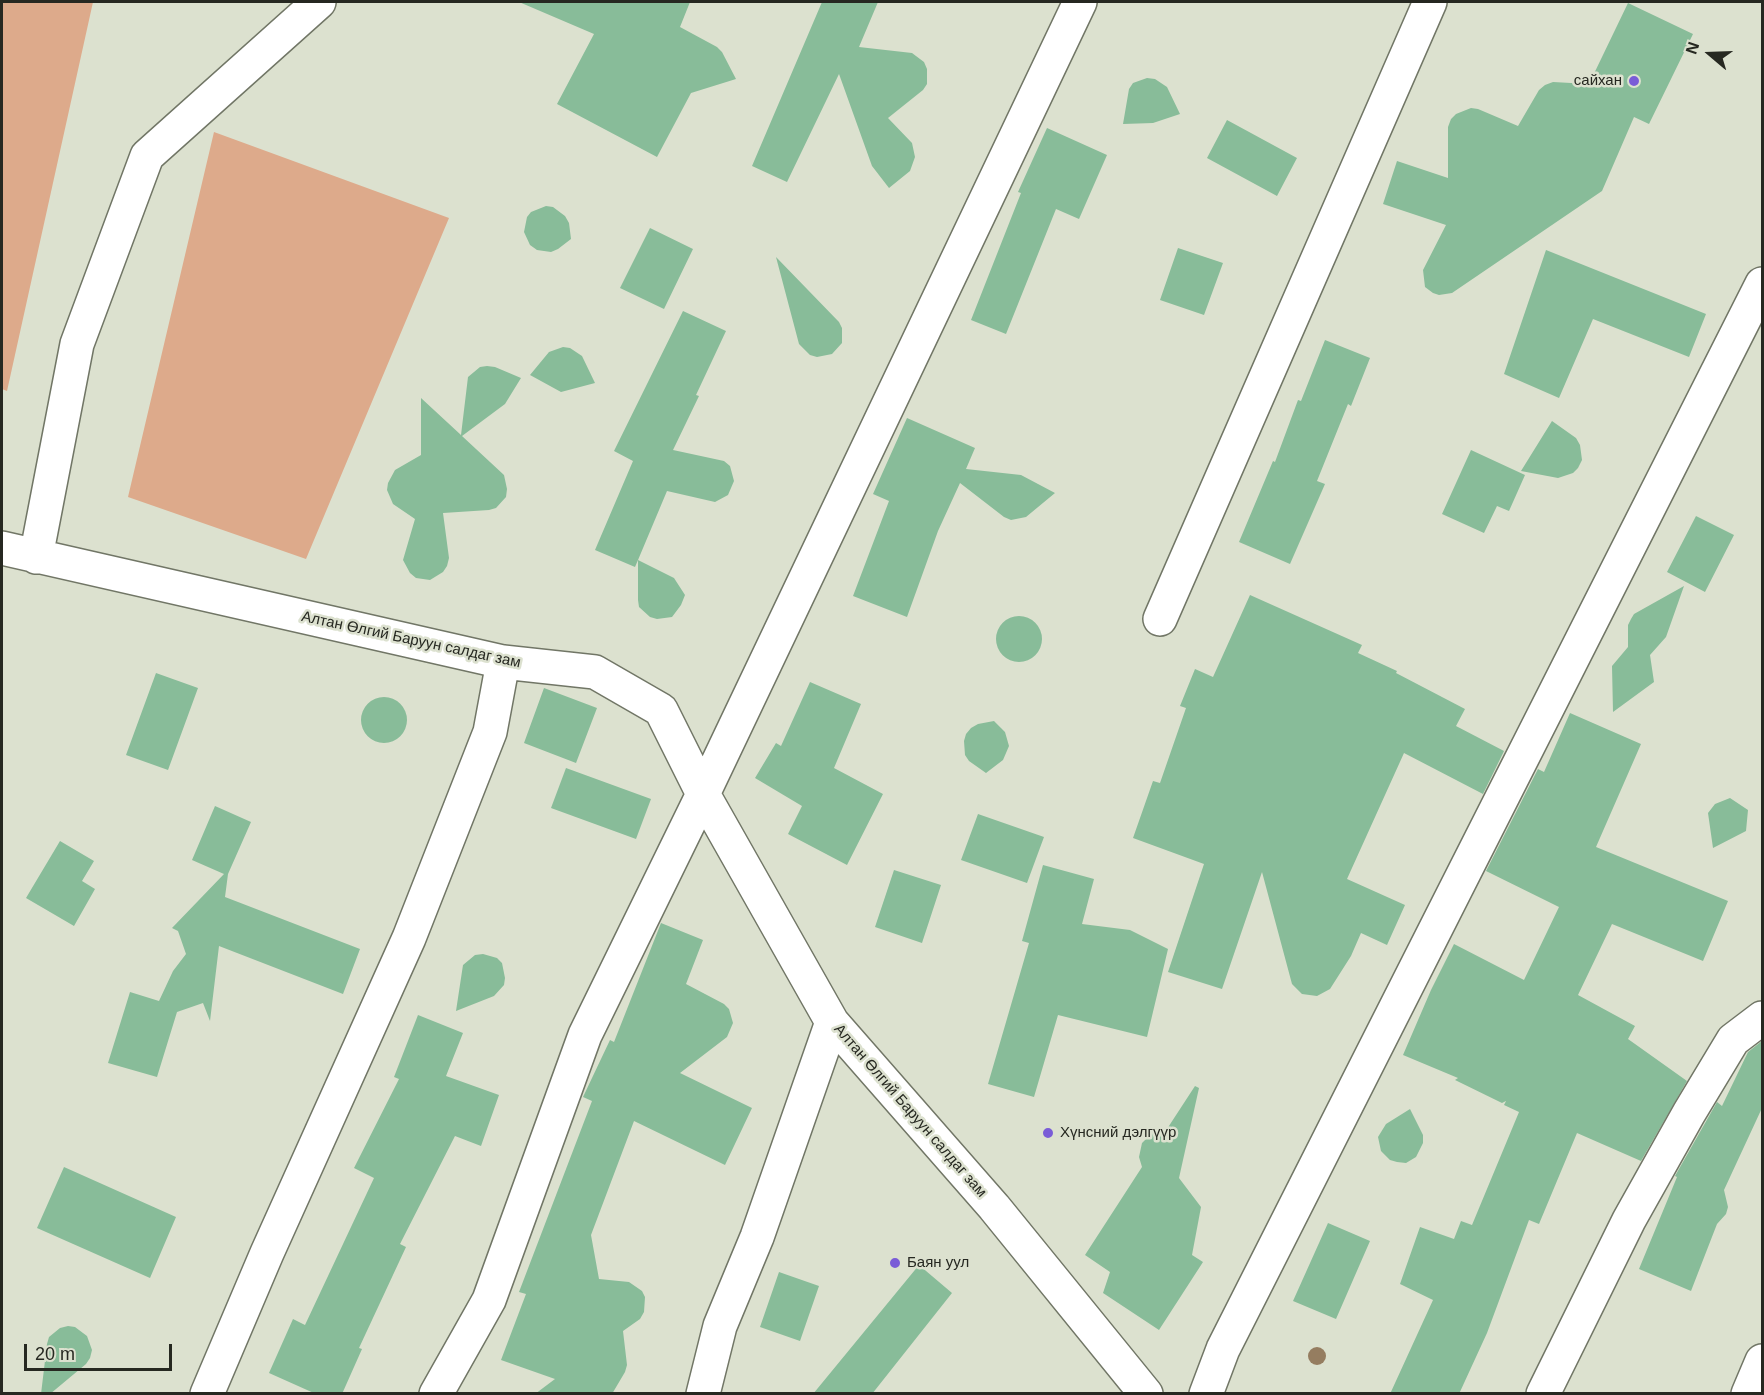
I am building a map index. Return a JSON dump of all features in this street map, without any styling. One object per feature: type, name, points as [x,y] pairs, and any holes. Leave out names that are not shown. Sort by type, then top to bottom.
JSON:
[{"type":"street","points":[[36,557],[77,344],[147,156],[319,2]]},
{"type":"street","points":[[436,1394],[489,1300],[585,1035],[703,794],[1080,2]]},
{"type":"street","points":[[1160,619],[1430,2]]},
{"type":"street","points":[[1206,1394],[1223,1349],[1762,284]]},
{"type":"street","name":"Алтан Өлгий Баруун салдаг зам","points":[[2,548],[503,662],[595,672],[662,710],[703,794],[832,1022],[994,1207],[1146,1394]]},
{"type":"street","points":[[207,1394],[267,1253],[409,938],[490,732],[503,662]]},
{"type":"street","points":[[1543,1394],[1629,1220],[1689,1113],[1733,1040],[1762,1018]]},
{"type":"street","points":[[703,1394],[720,1326],[757,1237],[832,1022]]},
{"type":"street","points":[[1748,1394],[1762,1362]]},
{"type":"shaded area","points":[[2,2],[93,2],[7,391],[2,389]]},
{"type":"shaded area","points":[[214,132],[449,218],[306,559],[128,497]]},
{"type":"building","points":[[519,2],[690,2],[680,27],[717,47],[736,79],[691,93],[657,157],[557,104],[594,34]]},
{"type":"building","points":[[822,2],[878,2],[859,47],[912,53],[924,62],[927,69],[927,84],[923,90],[888,118],[912,143],[915,157],[910,171],[889,188],[872,166],[839,74],[787,182],[752,166]]},
{"type":"building","points":[[1628,3],[1693,34],[1649,124],[1634,117],[1602,191],[1452,293],[1439,295],[1433,293],[1425,287],[1423,270],[1446,225],[1383,204],[1397,161],[1448,178],[1448,127],[1456,114],[1471,108],[1478,109],[1518,126],[1539,90],[1545,85],[1553,82],[1589,84]]},
{"type":"building","points":[[1147,78],[1155,79],[1167,87],[1180,114],[1153,123],[1123,124],[1129,89],[1133,83]]},
{"type":"building","points":[[1227,120],[1297,158],[1277,196],[1207,158]]},
{"type":"building","points":[[1047,128],[1107,155],[1079,219],[1056,209],[1006,334],[971,320],[1021,193],[1018,192]]},
{"type":"building","points":[[546,206],[553,207],[565,216],[569,223],[571,239],[551,252],[537,250],[530,245],[524,232],[527,217],[531,212]]},
{"type":"building","points":[[650,228],[693,249],[664,309],[620,288]]},
{"type":"building","points":[[1178,248],[1223,263],[1204,315],[1160,300]]},
{"type":"building","points":[[1546,250],[1706,314],[1689,357],[1593,319],[1559,398],[1504,374]]},
{"type":"building","points":[[776,257],[839,322],[842,328],[842,343],[832,354],[817,357],[810,355],[799,344]]},
{"type":"building","points":[[683,311],[726,331],[673,450],[724,461],[730,466],[734,481],[728,495],[715,502],[667,491],[635,567],[595,550],[633,461],[614,451]]},
{"type":"building","points":[[1325,340],[1370,358],[1351,406],[1348,404],[1317,481],[1325,484],[1290,564],[1239,542],[1273,461],[1275,462],[1298,400],[1301,401]]},
{"type":"building","points":[[563,347],[570,348],[582,356],[595,383],[561,392],[530,375],[549,352]]},
{"type":"building","points":[[487,366],[521,378],[505,404],[462,436],[504,475],[506,497],[496,508],[489,510],[443,513],[449,558],[447,566],[443,572],[430,580],[416,578],[410,573],[403,560],[415,519],[393,504],[387,490],[388,483],[395,470],[421,455],[421,398],[461,435],[468,377],[480,367]]},
{"type":"building","points":[[907,418],[975,448],[966,469],[1021,475],[1055,493],[1026,517],[1011,520],[960,483],[938,531],[907,617],[853,596],[889,501],[873,494]]},
{"type":"building","points":[[1552,421],[1576,438],[1580,445],[1582,460],[1578,468],[1573,473],[1558,478],[1521,471]]},
{"type":"building","points":[[1471,450],[1525,475],[1509,511],[1497,506],[1484,533],[1442,514]]},
{"type":"building","points":[[1696,516],[1734,535],[1705,592],[1667,572]]},
{"type":"building","points":[[638,560],[674,578],[685,595],[672,617],[657,619],[650,617],[639,607]]},
{"type":"building","points":[[1684,586],[1666,637],[1650,655],[1654,682],[1613,712],[1612,666],[1628,647],[1628,625],[1631,619],[1634,614]]},
{"type":"building","points":[[1250,595],[1362,645],[1358,653],[1397,671],[1396,673],[1465,709],[1456,726],[1504,751],[1483,794],[1404,753],[1347,879],[1405,905],[1387,945],[1361,933],[1351,956],[1330,989],[1317,996],[1302,994],[1292,984],[1262,872],[1222,989],[1168,972],[1204,864],[1133,838],[1153,781],[1160,783],[1186,708],[1180,706],[1195,669],[1213,677]]},
{"type":"building","points":[[1019,616],[1035,623],[1042,639],[1035,655],[1019,662],[1003,655],[996,639],[1003,623]]},
{"type":"building","points":[[156,673],[198,688],[168,770],[126,755]]},
{"type":"building","points":[[810,682],[861,704],[834,768],[883,794],[847,865],[788,834],[802,806],[755,778],[776,743],[781,746]]},
{"type":"building","points":[[544,688],[597,708],[576,763],[524,743]]},
{"type":"building","points":[[384,697],[400,704],[407,720],[400,736],[384,743],[368,736],[361,720],[368,704]]},
{"type":"building","points":[[1570,713],[1641,744],[1596,847],[1728,901],[1703,961],[1612,924],[1578,995],[1635,1026],[1628,1039],[1687,1081],[1641,1161],[1577,1133],[1539,1224],[1529,1220],[1487,1333],[1459,1394],[1390,1394],[1433,1300],[1400,1284],[1420,1227],[1454,1239],[1461,1221],[1472,1225],[1519,1112],[1504,1105],[1506,1101],[1502,1103],[1455,1080],[1458,1078],[1403,1055],[1454,944],[1524,980],[1559,907],[1486,871],[1538,769],[1544,772]]},
{"type":"building","points":[[994,721],[1005,732],[1009,746],[1003,760],[986,773],[969,761],[965,755],[964,741],[971,728]]},
{"type":"building","points":[[566,768],[651,799],[636,839],[551,808]]},
{"type":"building","points":[[1730,798],[1748,810],[1746,831],[1713,848],[1708,813],[1715,804]]},
{"type":"building","points":[[215,806],[251,822],[228,874],[225,897],[360,949],[343,994],[219,946],[210,1021],[203,1003],[177,1012],[157,1077],[108,1063],[130,992],[159,1001],[173,971],[186,954],[178,931],[172,928],[224,874],[192,860]]},
{"type":"building","points":[[978,814],[1044,837],[1027,883],[961,860]]},
{"type":"building","points":[[60,841],[94,861],[82,881],[95,889],[74,926],[26,898]]},
{"type":"building","points":[[1043,865],[1094,879],[1082,924],[1130,930],[1168,949],[1147,1037],[1058,1015],[1034,1097],[988,1084],[1029,943],[1022,941]]},
{"type":"building","points":[[894,870],[941,885],[922,943],[875,927]]},
{"type":"building","points":[[661,923],[703,940],[686,984],[724,1004],[729,1009],[733,1023],[727,1037],[680,1073],[752,1108],[725,1165],[634,1121],[591,1235],[599,1279],[629,1282],[642,1291],[645,1297],[644,1312],[640,1319],[623,1331],[627,1365],[625,1372],[612,1394],[535,1394],[555,1379],[501,1360],[526,1294],[519,1292],[592,1101],[583,1097],[610,1040],[614,1042]]},
{"type":"building","points":[[483,954],[497,958],[502,963],[504,985],[494,996],[456,1011],[463,965],[475,955]]},
{"type":"building","points":[[418,1015],[463,1033],[446,1076],[499,1095],[481,1146],[455,1136],[400,1244],[406,1247],[359,1348],[362,1349],[342,1394],[316,1394],[269,1373],[293,1319],[305,1325],[374,1178],[354,1168],[399,1079],[394,1077]]},
{"type":"building","points":[[1762,1041],[1762,1108],[1724,1190],[1728,1207],[1726,1214],[1717,1224],[1691,1291],[1639,1269],[1677,1177],[1675,1176],[1717,1102],[1722,1106],[1748,1052]]},
{"type":"building","points":[[1195,1086],[1199,1088],[1179,1178],[1201,1207],[1192,1255],[1203,1262],[1159,1330],[1103,1293],[1110,1272],[1085,1255],[1142,1167],[1139,1157],[1142,1143],[1152,1133],[1165,1132]]},
{"type":"building","points":[[1410,1109],[1423,1135],[1423,1143],[1416,1157],[1406,1163],[1390,1160],[1381,1151],[1378,1137],[1386,1124]]},
{"type":"building","points":[[64,1167],[176,1217],[150,1278],[37,1228]]},
{"type":"building","points":[[1328,1223],[1370,1241],[1336,1319],[1293,1301]]},
{"type":"building","points":[[919,1265],[952,1293],[872,1394],[813,1394]]},
{"type":"building","points":[[779,1272],[819,1286],[800,1341],[760,1327]]},
{"type":"building","points":[[75,1327],[87,1336],[92,1350],[90,1358],[50,1394],[41,1394],[49,1337],[60,1328]]},
{"type":"place","name":"сайхан","points":[[1634,81]]},
{"type":"place","name":"Хүнсний дэлгүүр","points":[[1048,1133]]},
{"type":"place","name":"Баян уул","points":[[895,1263]]}]
